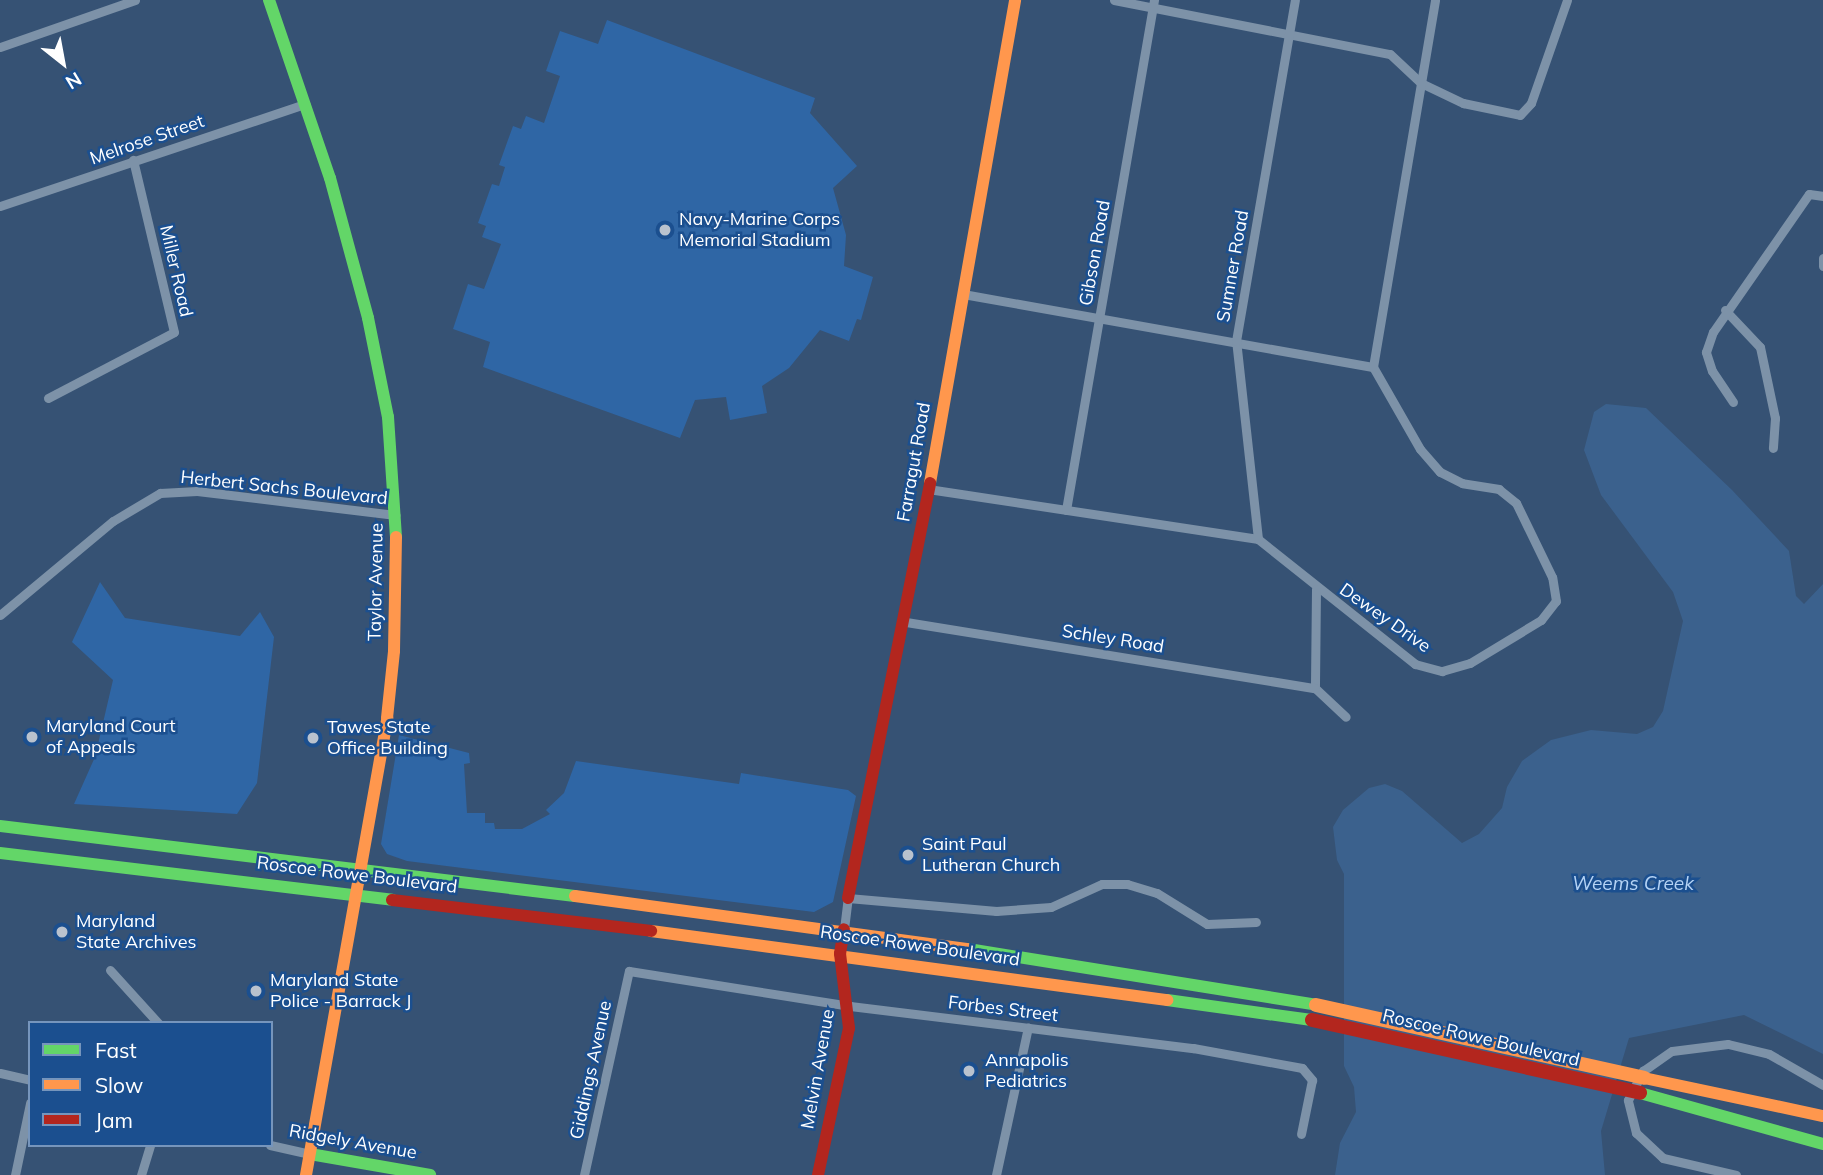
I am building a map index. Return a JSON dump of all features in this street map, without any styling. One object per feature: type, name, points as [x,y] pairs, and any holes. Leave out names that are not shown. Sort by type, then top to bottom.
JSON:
[{"type":"main road","name":"Taylor Avenue","points":[[269,0],[345,230],[376,352],[388,417],[396,515],[394,651],[360,872],[306,1175]]},
{"type":"main road","name":"Farragut Road","points":[[848,898],[906,622],[1015,0]]},
{"type":"main road","name":"Roscoe Rowe Boulevard","points":[[0,826],[844,929],[1314,1012],[1642,1086],[1823,1116]]},
{"type":"main road","name":"Roscoe Rowe Boulevard","points":[[0,852],[1314,1012]]},
{"type":"main road","name":"Melvin Avenue","points":[[818,1175],[850,1006],[840,954],[844,929]]},
{"type":"main road","name":"Roscoe Rowe Boulevard","points":[[1642,1086],[1823,1144]]},
{"type":"main road","name":"Ridgely Avenue","points":[[310,1154],[430,1175]]},
{"type":"street","points":[[0,47],[135,0]]},
{"type":"street","points":[[1114,0],[1154,3],[1390,54],[1421,83],[1463,103],[1520,115],[1531,103],[1567,0]]},
{"type":"street","name":"Sumner Road","points":[[1258,539],[1236,341],[1295,0]]},
{"type":"street","points":[[963,294],[1373,367],[1435,0]]},
{"type":"street","name":"Gibson Road","points":[[1066,510],[1154,3]]},
{"type":"street","name":"Melrose Street","points":[[0,206],[305,104]]},
{"type":"street","name":"Miller Road","points":[[48,398],[174,332],[133,160]]},
{"type":"street","points":[[1733,402],[1712,371],[1706,352],[1725,310],[1809,194],[1823,196]]},
{"type":"street","points":[[1823,258],[1823,266]]},
{"type":"street","points":[[1725,310],[1760,347],[1775,418],[1773,448]]},
{"type":"street","name":"Dewey Drive","points":[[1258,539],[1315,589],[1415,664],[1442,671],[1470,663],[1541,620],[1556,601],[1552,577],[1516,503],[1499,489],[1462,484],[1440,472],[1420,449],[1373,367]]},
{"type":"street","points":[[928,489],[1258,539]]},
{"type":"street","name":"Herbert Sachs Boulevard","points":[[0,615],[113,521],[160,493],[197,492],[396,515]]},
{"type":"street","points":[[1315,589],[1315,688],[1346,717]]},
{"type":"street","name":"Schley Road","points":[[906,622],[1315,688]]},
{"type":"street","points":[[848,898],[996,911],[1051,907],[1102,884],[1127,884],[1157,893],[1207,923],[1255,922]]},
{"type":"street","name":"Farragut Road","points":[[844,929],[848,898]]},
{"type":"street","points":[[110,970],[156,1021]]},
{"type":"street","name":"Forbes Street","points":[[629,971],[850,1006],[1193,1048],[1302,1068],[1312,1080],[1301,1134]]},
{"type":"street","name":"Giddings Avenue","points":[[584,1175],[629,971]]},
{"type":"street","points":[[996,1175],[1028,1027]]},
{"type":"street","points":[[1731,1175],[1664,1158],[1636,1133],[1628,1100],[1643,1071],[1672,1051],[1728,1044],[1769,1054],[1823,1085]]},
{"type":"street","points":[[0,1073],[28,1080]]},
{"type":"street","points":[[15,1175],[28,1113]]},
{"type":"street","name":"Ridgely Avenue","points":[[273,1146],[310,1154]]},
{"type":"street","points":[[141,1175],[149,1147]]},
{"type":"shaded area","name":"Navy-Marine Corps Memorial Stadium","points":[[607,20],[815,98],[810,113],[857,166],[833,188],[846,235],[844,266],[873,277],[861,320],[857,319],[849,341],[820,330],[789,368],[762,386],[767,413],[730,420],[726,397],[695,400],[680,438],[483,367],[490,342],[453,329],[468,284],[484,289],[501,244],[482,237],[486,226],[478,223],[492,184],[499,186],[505,167],[499,165],[513,126],[521,129],[526,116],[544,123],[560,76],[546,71],[560,31],[598,44]]},
{"type":"shaded area","points":[[100,582],[125,618],[240,636],[260,612],[274,637],[257,783],[237,814],[74,804],[95,757],[113,680],[72,642]]},
{"type":"shaded area","points":[[399,735],[469,753],[470,763],[464,764],[467,813],[485,813],[485,823],[494,823],[495,829],[522,829],[550,814],[546,810],[564,793],[576,761],[739,784],[741,773],[848,790],[856,796],[833,902],[814,912],[407,861],[387,854],[381,844]]},
{"type":"water","name":"Weems Creek","points":[[1606,404],[1646,408],[1732,490],[1789,551],[1796,596],[1804,604],[1823,584],[1823,1054],[1744,1015],[1629,1038],[1601,1131],[1605,1175],[1335,1175],[1340,1143],[1356,1112],[1354,1087],[1344,1066],[1344,874],[1337,860],[1333,827],[1343,810],[1369,788],[1385,784],[1402,791],[1462,843],[1479,834],[1502,808],[1507,787],[1522,761],[1551,740],[1591,730],[1637,734],[1653,727],[1663,711],[1683,621],[1673,592],[1601,495],[1584,450],[1594,412]]},
{"type":"traffic: fast","points":[[269,0],[330,178],[368,318],[388,417],[396,537]]},
{"type":"traffic: fast","points":[[0,826],[575,896]]},
{"type":"traffic: fast","points":[[0,853],[392,900]]},
{"type":"traffic: fast","points":[[968,949],[1316,1005]]},
{"type":"traffic: fast","points":[[1167,1000],[1312,1020]]},
{"type":"traffic: fast","points":[[1640,1093],[1823,1144]]},
{"type":"traffic: fast","points":[[310,1154],[430,1175]]},
{"type":"traffic: slow","points":[[930,483],[1015,0]]},
{"type":"traffic: slow","points":[[306,1175],[387,718],[394,651],[396,537]]},
{"type":"traffic: slow","points":[[575,896],[968,949]]},
{"type":"traffic: slow","points":[[651,931],[1167,1000]]},
{"type":"traffic: slow","points":[[1316,1005],[1644,1078]]},
{"type":"traffic: slow","points":[[1644,1078],[1823,1116]]},
{"type":"traffic: jam","points":[[848,898],[930,483]]},
{"type":"traffic: jam","points":[[392,900],[651,931]]},
{"type":"traffic: jam","points":[[818,1175],[849,1028],[840,954],[844,929]]},
{"type":"traffic: jam","points":[[1312,1020],[1640,1093]]},
{"type":"place","name":"Navy-Marine Corps Memorial Stadium","points":[[665,230]]},
{"type":"place","name":"Maryland Court of Appeals","points":[[32,737]]},
{"type":"place","name":"Tawes State Office Building","points":[[313,738]]},
{"type":"place","name":"Saint Paul Lutheran Church","points":[[908,855]]},
{"type":"place","name":"Maryland State Archives","points":[[62,932]]},
{"type":"place","name":"Maryland State Police - Barrack J","points":[[256,991]]},
{"type":"place","name":"Annapolis Pediatrics","points":[[969,1071]]}]
